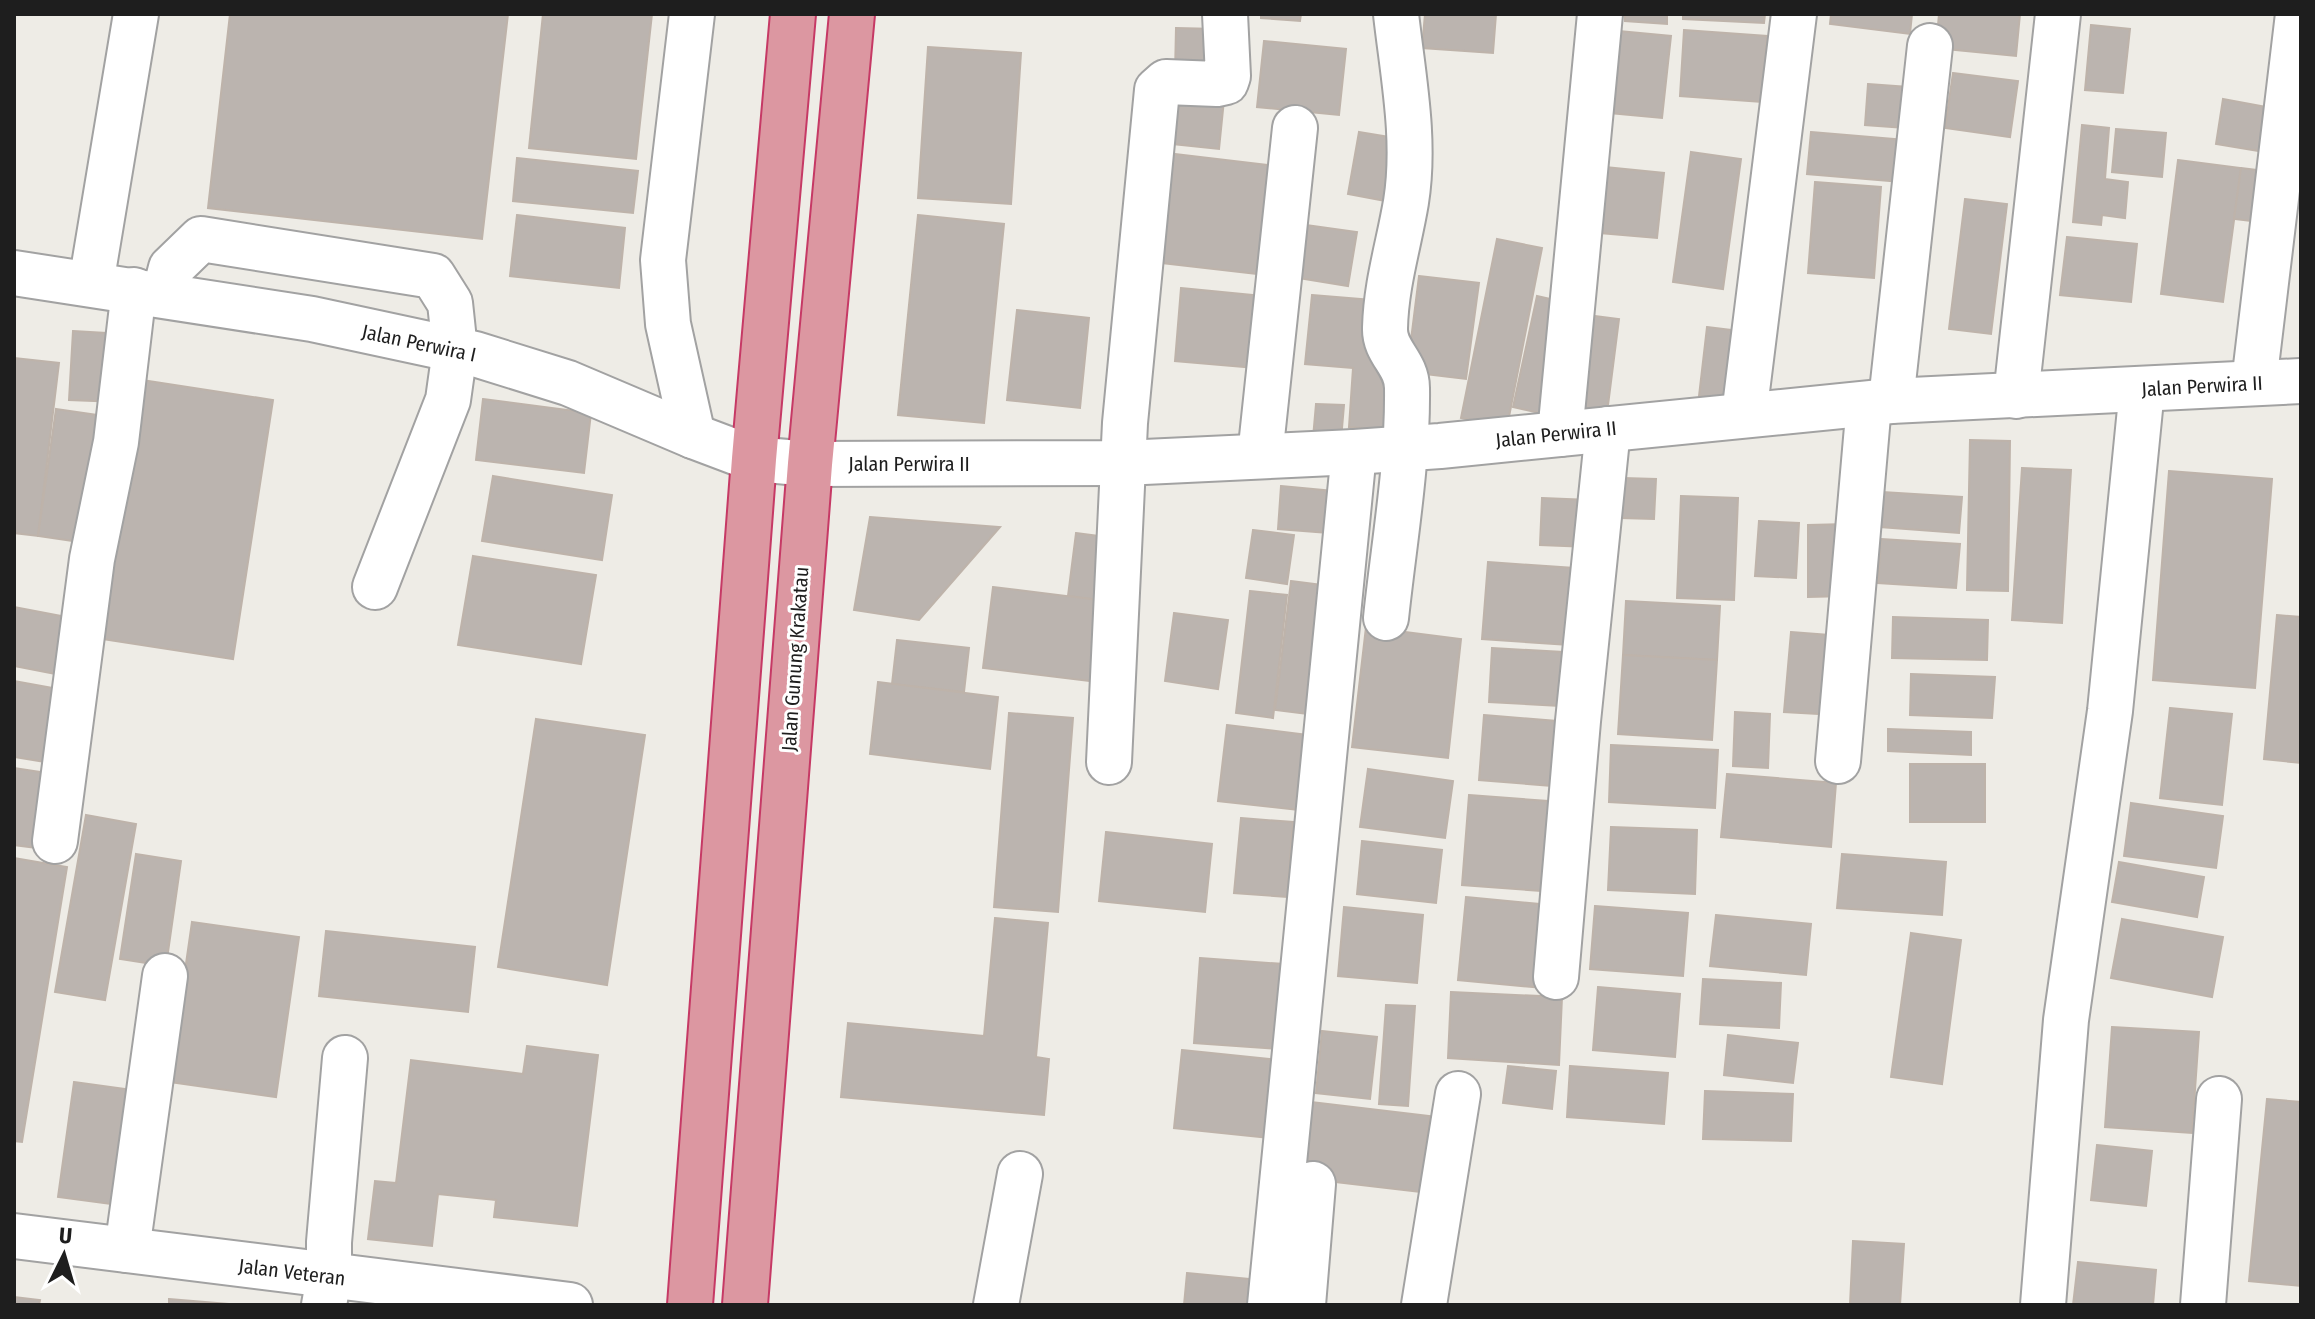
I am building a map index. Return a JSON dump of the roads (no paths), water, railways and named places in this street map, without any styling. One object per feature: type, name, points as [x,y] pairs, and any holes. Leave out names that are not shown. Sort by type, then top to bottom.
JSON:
[{"type":"highway","points":[[690,1305],[754,459],[793,14]]},
{"type":"highway","name":"Jalan Gunung Krakatau","points":[[745,1305],[810,464],[852,14]]},
{"type":"street","points":[[91,284],[136,14]]},
{"type":"street","points":[[692,14],[663,260],[668,324],[693,436]]},
{"type":"street","points":[[1109,762],[1109,705],[1125,423],[1157,90],[1166,82],[1226,82],[1225,14]]},
{"type":"street","points":[[1386,618],[1405,449],[1406,378],[1403,367],[1386,343],[1385,330],[1390,272],[1406,200],[1410,135],[1396,14]]},
{"type":"street","points":[[1560,434],[1600,14]]},
{"type":"street","points":[[1744,415],[1794,14]]},
{"type":"street","points":[[2016,396],[2058,14]]},
{"type":"street","points":[[2254,383],[2298,14]]},
{"type":"street","points":[[1838,761],[1880,403],[1930,46]]},
{"type":"street","points":[[1260,456],[1295,128]]},
{"type":"street","points":[[55,841],[92,559],[149,293],[201,239],[433,276],[450,303],[455,350],[448,400],[375,587]]},
{"type":"street","name":"Jalan Perwira I","points":[[14,273],[312,319],[455,350],[568,383],[754,459],[810,464]]},
{"type":"street","name":"Jalan Perwira II","points":[[810,464],[1123,463],[1354,452],[1880,403],[2301,381]]},
{"type":"street","points":[[2043,1305],[2066,1020],[2110,711],[2142,389]]},
{"type":"street","points":[[1556,977],[1579,705],[1608,429]]},
{"type":"street","points":[[1270,1305],[1354,452]]},
{"type":"street","points":[[127,1250],[165,976]]},
{"type":"street","points":[[326,1291],[345,1058]]},
{"type":"street","points":[[1424,1305],[1458,1094]]},
{"type":"street","points":[[2203,1305],[2219,1099]]},
{"type":"street","points":[[996,1305],[1020,1174]]},
{"type":"street","points":[[1303,1305],[1313,1184]]},
{"type":"street","name":"Jalan Veteran","points":[[14,1236],[127,1250],[326,1291],[570,1305]]}]
